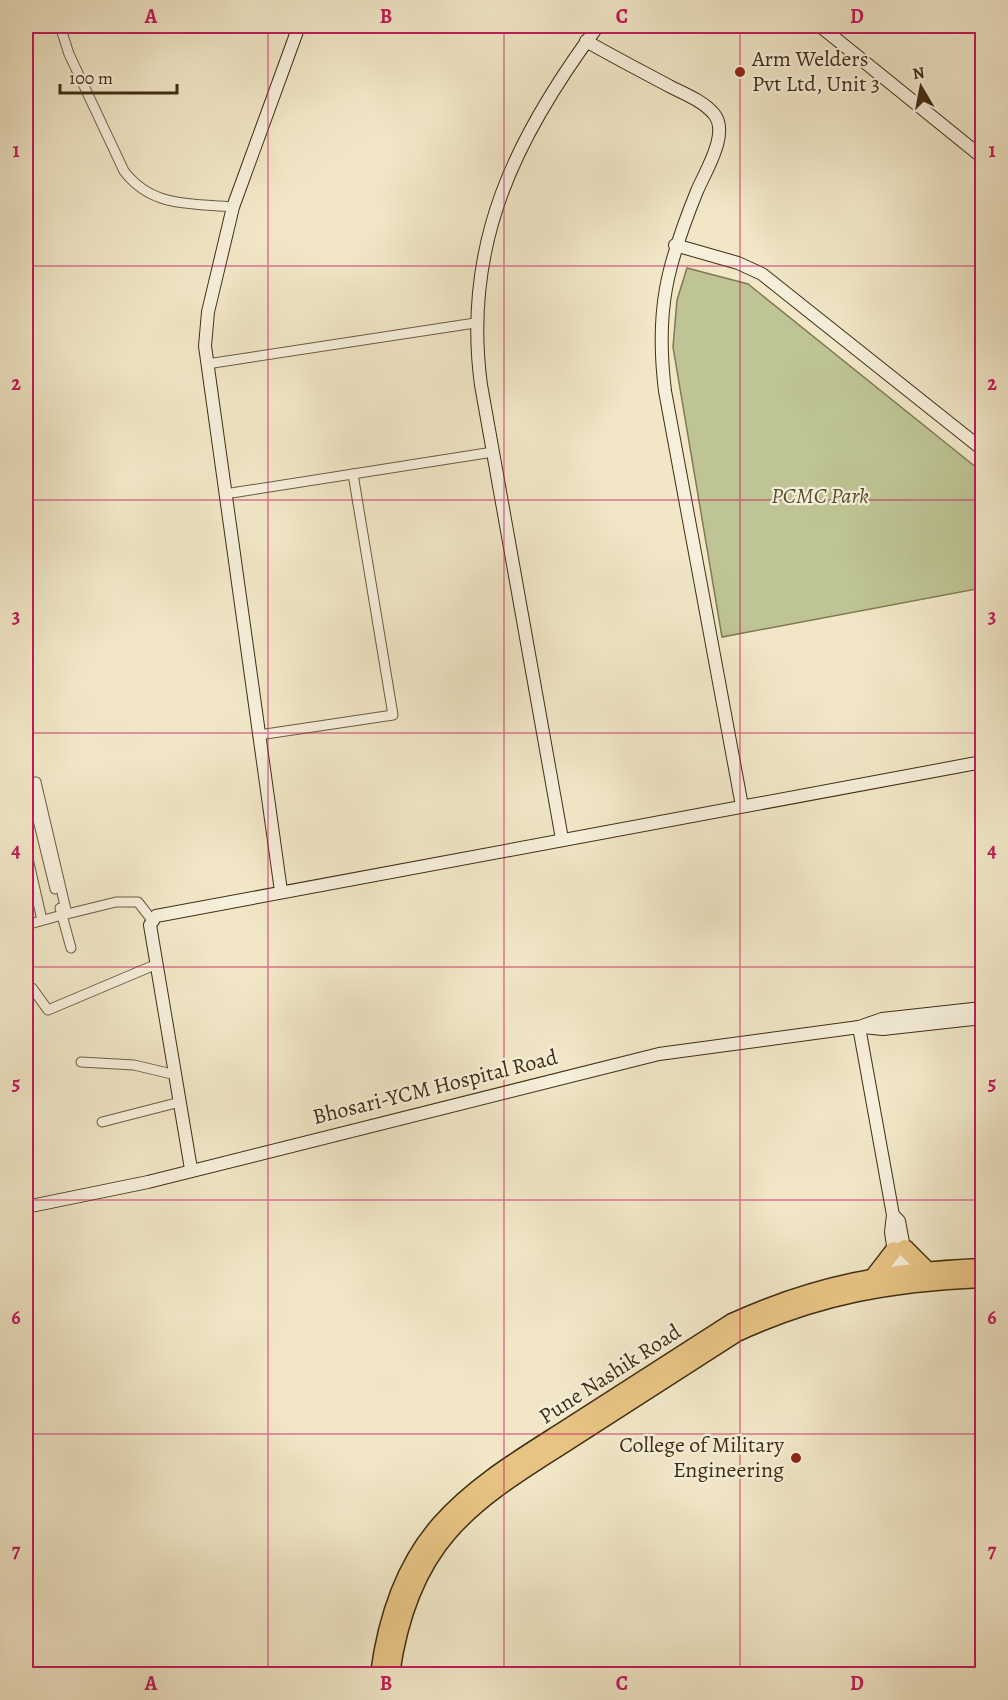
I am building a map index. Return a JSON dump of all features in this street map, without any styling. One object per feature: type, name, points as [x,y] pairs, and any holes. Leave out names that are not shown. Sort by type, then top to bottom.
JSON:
[{"type":"highway","points":[[874,1276],[899,1249],[926,1269]]},
{"type":"highway","name":"Pune Nashik Road","points":[[391,1674],[399,1630],[424,1568],[448,1533],[506,1482],[737,1333],[814,1303],[904,1278],[926,1269],[982,1267]]},
{"type":"highway","name":"Pune Nashik Road","points":[[379,1674],[387,1627],[398,1593],[413,1562],[438,1525],[499,1472],[732,1322],[788,1298],[874,1276],[982,1279]]},
{"type":"street","points":[[60,26],[69,54],[124,171],[133,182],[142,191],[168,200],[233,207]]},
{"type":"street","points":[[281,891],[205,346],[208,312],[233,207],[299,26]]},
{"type":"street","points":[[562,839],[493,452],[480,374],[475,323],[488,233],[507,178],[530,127],[598,26]]},
{"type":"street","points":[[820,26],[982,157]]},
{"type":"street","points":[[586,41],[696,101],[715,115],[718,137],[675,245],[666,277],[661,321],[664,380],[742,806]]},
{"type":"street","points":[[675,245],[738,263],[762,274],[982,449]]},
{"type":"street","points":[[207,364],[475,323]]},
{"type":"street","points":[[225,494],[493,452]]},
{"type":"street","points":[[259,735],[393,715],[353,474]]},
{"type":"street","points":[[191,1169],[150,925],[152,920],[164,912],[982,762]]},
{"type":"street","points":[[27,784],[36,782],[74,947]]},
{"type":"street","points":[[26,850],[42,920]]},
{"type":"street","points":[[26,924],[116,902],[138,902],[152,920]]},
{"type":"street","points":[[26,990],[32,988],[48,1010],[157,964]]},
{"type":"street","points":[[859,1027],[882,1019],[982,1008]]},
{"type":"street","points":[[859,1027],[883,1029],[982,1018]]},
{"type":"street","points":[[859,1027],[893,1215],[899,1221],[899,1249],[904,1278]]},
{"type":"street","name":"Bhosari-YCM Hospital Road","points":[[26,1207],[148,1182],[191,1169],[659,1054],[859,1027]]},
{"type":"street","points":[[81,1062],[134,1065],[176,1075]]},
{"type":"street","points":[[102,1122],[180,1102]]},
{"type":"green space","name":"PCMC Park","points":[[687,268],[748,284],[982,472],[982,588],[722,637],[673,347],[677,300]]},
{"type":"place","name":"Arm Welders Pvt Ltd, Unit 3","points":[[740,72]]},
{"type":"place","name":"College of Military Engineering","points":[[796,1458]]}]
